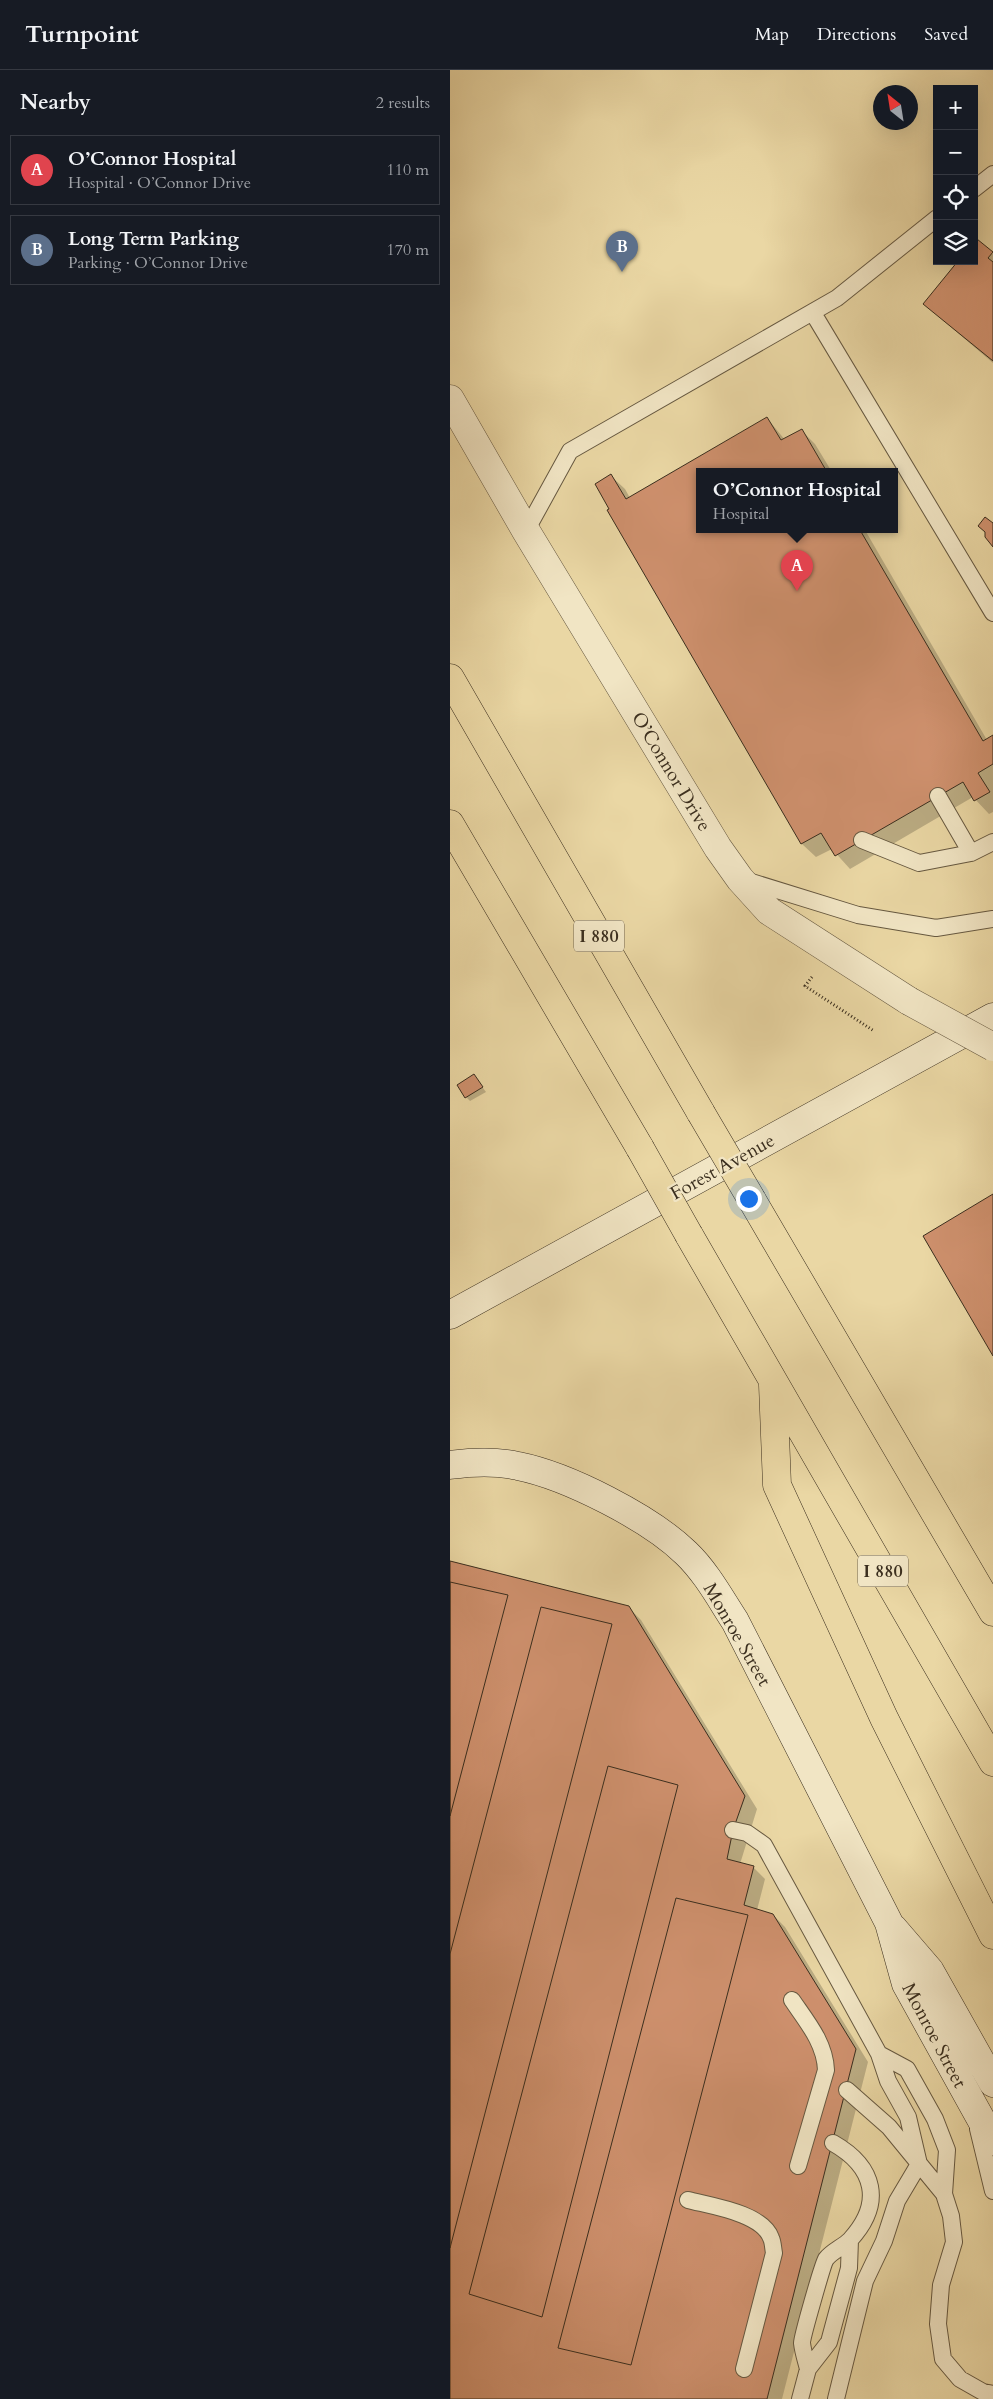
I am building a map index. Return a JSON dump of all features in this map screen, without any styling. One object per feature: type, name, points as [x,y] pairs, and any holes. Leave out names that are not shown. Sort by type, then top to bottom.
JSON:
[{"type":"highway","name":"I 880","points":[[450,678],[701,1113],[993,1612]]},
{"type":"highway","name":"I 880","points":[[450,824],[640,1148],[772,1381],[993,1762]]},
{"type":"highway","points":[[772,1381],[777,1485],[884,1718],[993,1935]]},
{"type":"main road","name":"O’Connor Drive","points":[[450,399],[526,531],[718,848],[740,879],[769,911],[909,1001],[993,1047]]},
{"type":"main road","name":"Forest Avenue","points":[[450,1315],[993,1017]]},
{"type":"main road","name":"Monroe Street","points":[[450,1465],[468,1462],[518,1465],[573,1485],[612,1503],[655,1528],[686,1553],[710,1583],[735,1621],[889,1923],[906,1984],[993,2141]]},
{"type":"main road","name":"Monroe Street","points":[[889,1923],[930,1971],[993,2083]]},
{"type":"lane","points":[[978,186],[993,174]]},
{"type":"lane","points":[[526,531],[570,451],[837,298],[934,220]]},
{"type":"lane","points":[[813,312],[993,613]]},
{"type":"lane","points":[[938,796],[971,853]]},
{"type":"lane","points":[[862,840],[919,863],[971,853],[993,842]]},
{"type":"lane","points":[[740,879],[858,915],[936,928],[993,919]]},
{"type":"lane","points":[[733,1830],[747,1833],[764,1845],[879,2054],[888,2081],[908,2117],[919,2164],[897,2201],[884,2241],[865,2281],[836,2399]]},
{"type":"lane","points":[[792,2000],[820,2042],[826,2056],[826,2070],[798,2166]]},
{"type":"lane","points":[[879,2054],[907,2069],[935,2119],[946,2150],[944,2194],[951,2216],[954,2242],[941,2285],[938,2324],[943,2359],[960,2379],[990,2392]]},
{"type":"lane","points":[[847,2090],[889,2127],[944,2194]]},
{"type":"lane","points":[[972,2103],[993,2191]]},
{"type":"lane","points":[[808,2369],[802,2342],[825,2259],[850,2240],[869,2213],[872,2193],[868,2177],[850,2153],[833,2144]]},
{"type":"lane","points":[[688,2200],[743,2215],[760,2223],[771,2236],[774,2253],[744,2369]]},
{"type":"lane","points":[[800,2399],[808,2369],[829,2342],[849,2268],[850,2240]]},
{"type":"path","points":[[816,972],[805,986],[874,1031]]},
{"type":"building","points":[[978,240],[993,252],[988,258],[993,262],[993,361],[923,304],[955,265],[978,265]]},
{"type":"building","points":[[767,417],[781,440],[802,429],[825,468],[696,468],[696,533],[862,533],[983,741],[993,735],[993,764],[978,773],[990,792],[974,801],[963,782],[835,856],[821,833],[801,844],[607,510],[609,509],[595,484],[611,474],[626,499]]},
{"type":"building","points":[[985,517],[993,523],[993,547],[985,537],[985,532],[978,526]]},
{"type":"building","points":[[474,1074],[483,1087],[465,1098],[457,1085]]},
{"type":"building","points":[[993,1194],[993,1356],[923,1236]]},
{"type":"building","points":[[450,1561],[629,1606],[745,1796],[733,1830],[727,1859],[754,1866],[744,1905],[773,1914],[856,2049],[767,2399],[450,2399]]},
{"type":"building","points":[[450,1582],[508,1595],[450,1816]]},
{"type":"building","points":[[541,1607],[612,1624],[450,2248],[450,1954]]},
{"type":"building","points":[[608,1766],[678,1785],[542,2317],[469,2294]]},
{"type":"building","points":[[676,1898],[748,1915],[631,2365],[558,2348]]},
{"type":"place","name":"Long Term Parking","points":[[622,272]]},
{"type":"place","name":"O’Connor Hospital","points":[[797,591]]}]
